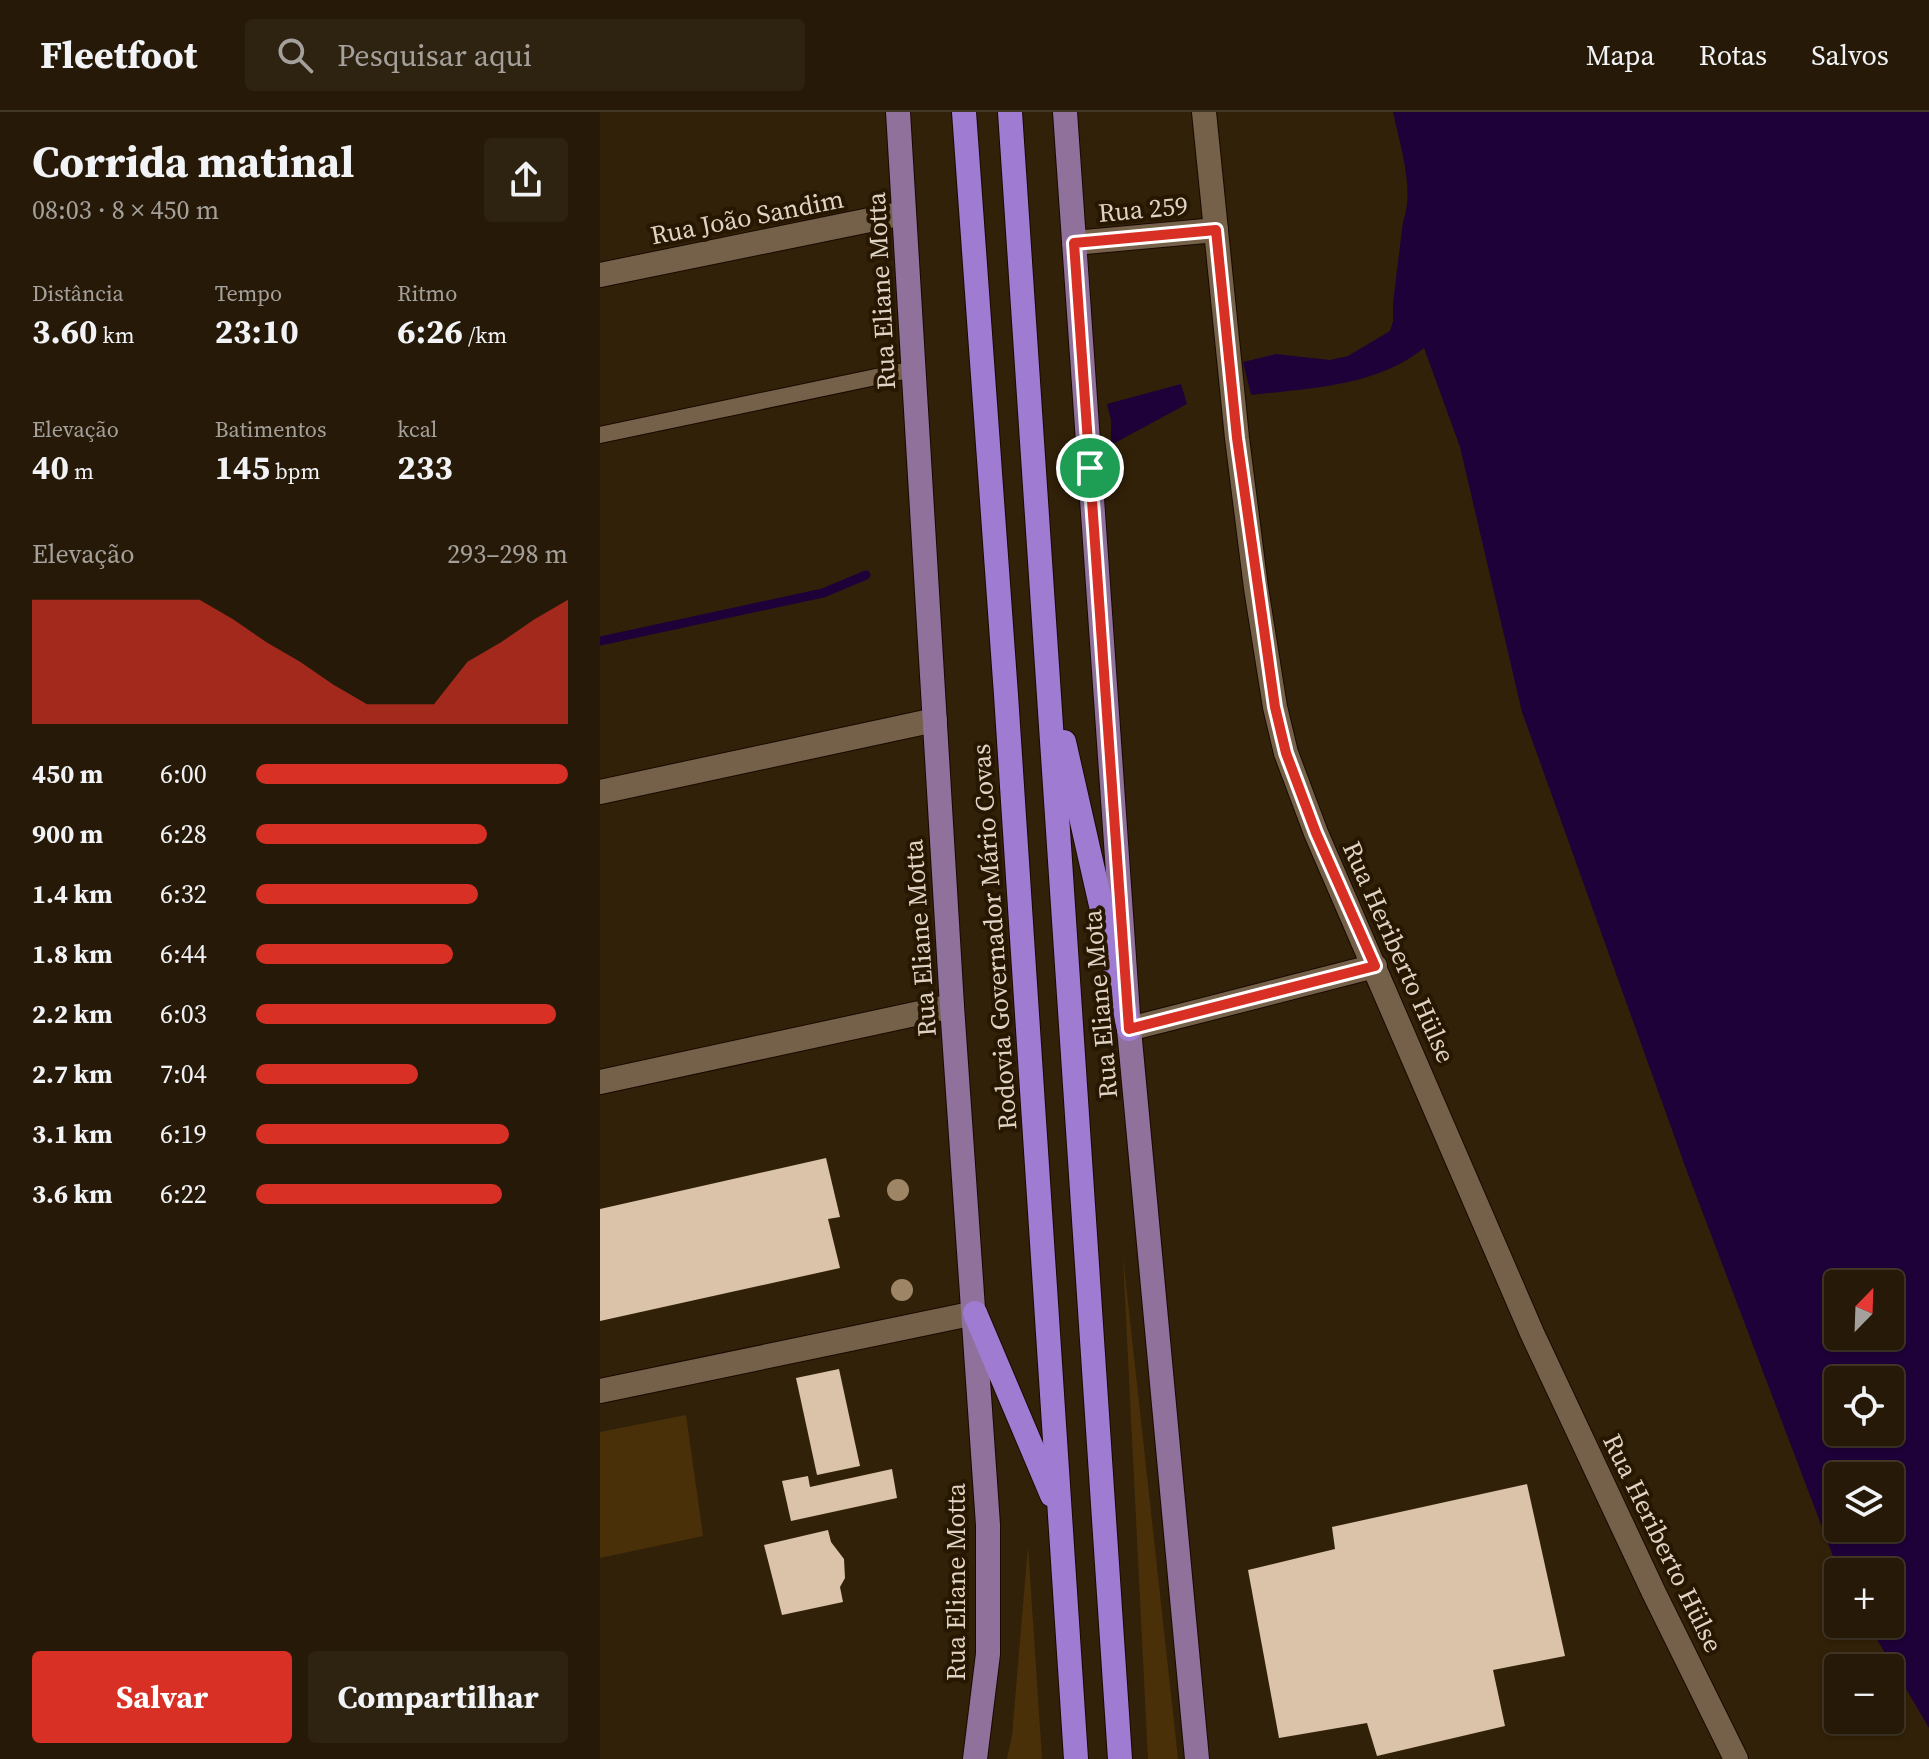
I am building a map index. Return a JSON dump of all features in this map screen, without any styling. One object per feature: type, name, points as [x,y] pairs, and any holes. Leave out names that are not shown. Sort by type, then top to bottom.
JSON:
[{"type":"highway","name":"Rodovia Governador Mário Covas","points":[[964,112],[1076,1759]]},
{"type":"highway","points":[[1010,112],[1120,1759]]},
{"type":"highway","points":[[1045,640],[1063,739],[1129,1029]]},
{"type":"highway","points":[[975,1313],[1060,1515]]},
{"type":"main road","name":"Rua Eliane Motta","points":[[898,112],[990,1572],[988,1654],[975,1759]]},
{"type":"main road","name":"Rua Eliane Mota","points":[[1065,112],[1129,1029],[1197,1759]]},
{"type":"street","name":"Rua Heriberto Hülse","points":[[1204,112],[1237,438],[1275,707],[1286,753],[1316,833],[1532,1333],[1736,1759]]},
{"type":"street","name":"Rua João Sandim","points":[[600,275],[904,213]]},
{"type":"street","name":"Rua 259","points":[[1074,243],[1216,230]]},
{"type":"street","points":[[600,792],[935,720]]},
{"type":"street","points":[[1129,1029],[1375,966]]},
{"type":"street","points":[[600,1082],[952,1006]]},
{"type":"street","points":[[600,1391],[975,1313]]},
{"type":"lane","points":[[600,435],[914,369]]},
{"type":"shaded area","points":[[1393,112],[1929,112],[1929,1728],[1904,1685],[1904,1654],[1886,1654],[1876,1638],[1904,1638],[1904,1558],[1834,1558],[1828,1542],[1904,1542],[1904,1462],[1824,1462],[1824,1532],[1685,1166],[1522,712],[1460,447],[1424,348],[1385,371],[1342,384],[1251,395],[1243,362],[1276,354],[1330,360],[1348,356],[1390,331],[1406,209],[1405,167]]},
{"type":"shaded area","points":[[1181,384],[1187,404],[1111,445],[1111,420],[1107,404]]},
{"type":"shaded area","points":[[1123,1257],[1178,1759],[1148,1759]]},
{"type":"shaded area","points":[[686,1415],[703,1536],[600,1558],[600,1432]]},
{"type":"shaded area","points":[[1028,1546],[1042,1759],[1007,1759],[1012,1736]]},
{"type":"building","points":[[826,1158],[840,1217],[828,1219],[840,1268],[600,1321],[600,1209]]},
{"type":"building","points":[[839,1369],[860,1466],[817,1475],[796,1378]]},
{"type":"building","points":[[892,1469],[897,1498],[791,1521],[782,1481],[808,1476],[810,1487]]},
{"type":"building","points":[[1527,1484],[1565,1656],[1493,1670],[1505,1726],[1377,1756],[1367,1723],[1279,1738],[1248,1570],[1335,1549],[1332,1527]]},
{"type":"building","points":[[828,1530],[831,1542],[844,1559],[845,1578],[840,1587],[843,1602],[782,1615],[764,1545]]},
{"type":"waterway","points":[[600,641],[823,593],[866,575]]},
{"type":"route","points":[[1216,230],[1237,438],[1275,707],[1286,753],[1316,833],[1375,966],[1129,1029],[1090,468],[1074,243],[1216,230]]}]
